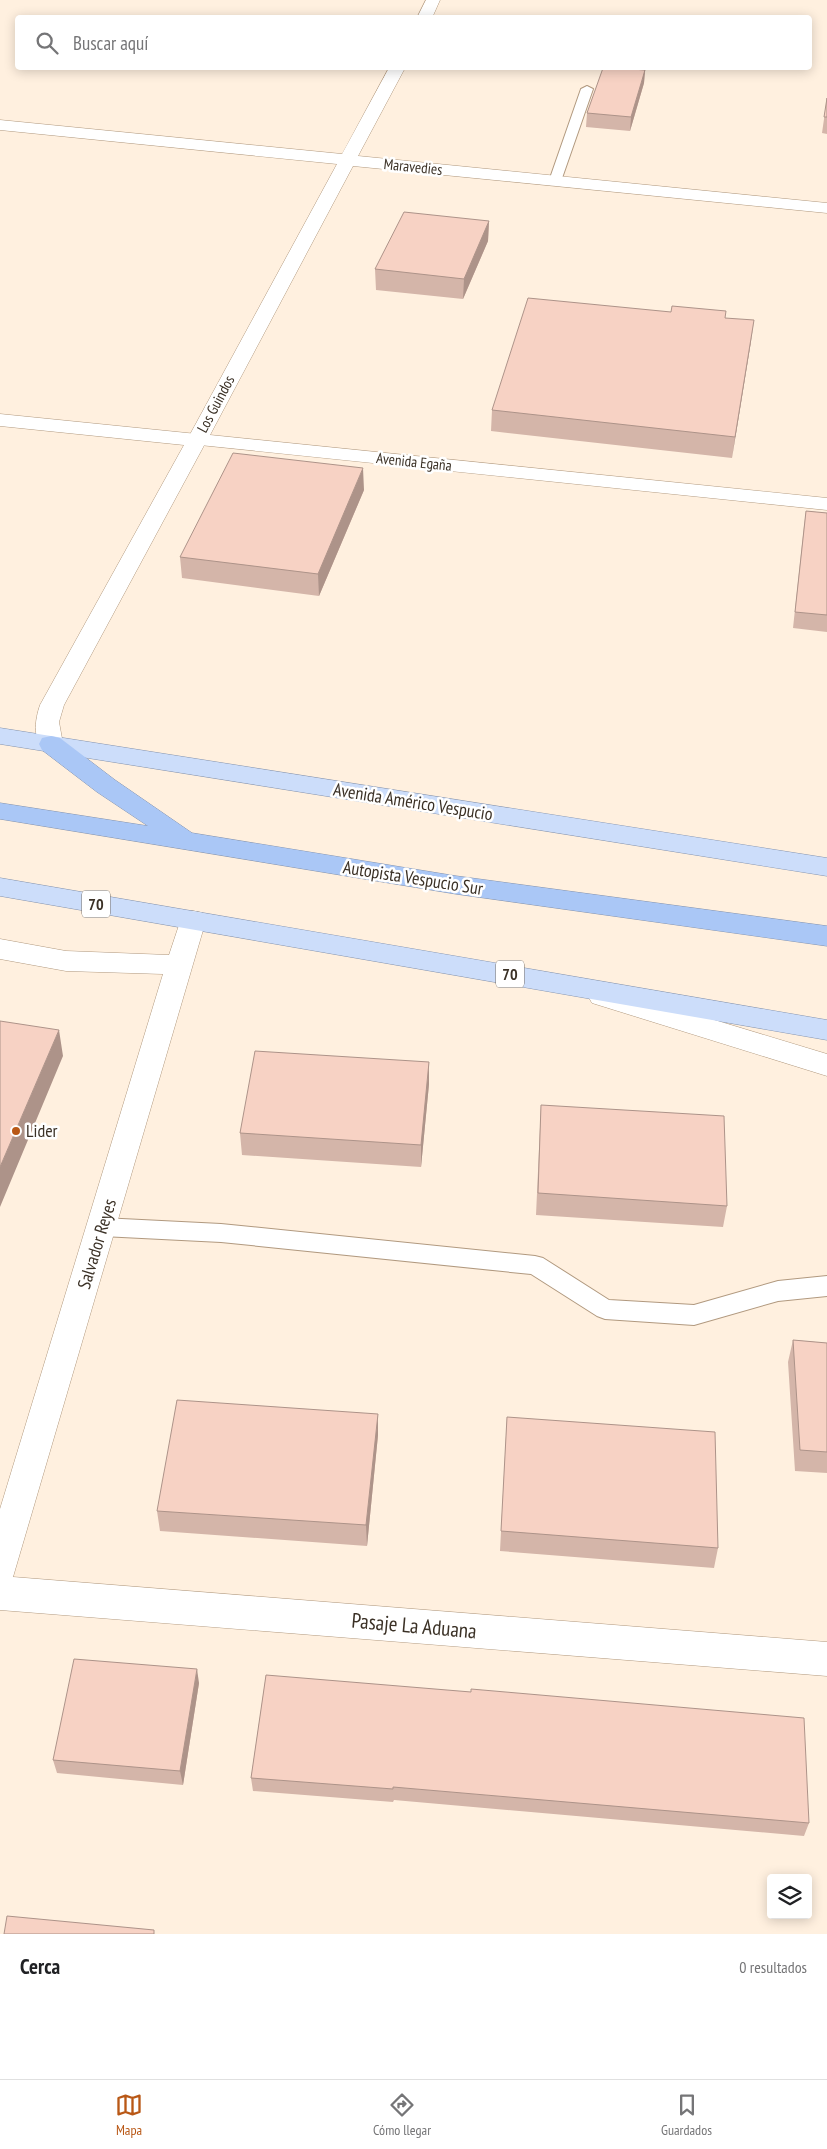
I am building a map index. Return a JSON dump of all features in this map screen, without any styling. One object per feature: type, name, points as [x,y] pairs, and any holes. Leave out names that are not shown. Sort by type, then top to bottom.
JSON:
[{"type":"highway","points":[[51,744],[171,831],[191,842]]},
{"type":"highway","name":"Autopista Vespucio Sur","points":[[0,811],[456,885],[827,936]]},
{"type":"main road","name":"Avenida Américo Vespucio","points":[[0,736],[827,867]]},
{"type":"main road","name":"70","points":[[0,887],[827,1030]]},
{"type":"street","points":[[426,15],[433,0]]},
{"type":"street","name":"Los Guindos","points":[[51,744],[48,722],[52,705],[396,70]]},
{"type":"street","name":"Maravedies","points":[[0,125],[827,208]]},
{"type":"street","name":"Avenida Egaña","points":[[0,420],[827,504]]},
{"type":"street","name":"Salvador Reyes","points":[[0,1567],[192,920]]},
{"type":"street","points":[[0,949],[66,960],[180,965]]},
{"type":"street","points":[[557,982],[827,1065]]},
{"type":"street","name":"Pasaje La Aduana","points":[[0,1593],[827,1659]]},
{"type":"lane","points":[[555,181],[587,89]]},
{"type":"lane","points":[[102,1227],[221,1233],[536,1265],[605,1309],[694,1315],[778,1291],[827,1286]]},
{"type":"building","points":[[602,70],[645,70],[631,117],[587,113]]},
{"type":"building","points":[[827,98],[827,117],[824,117]]},
{"type":"building","points":[[404,212],[489,221],[464,279],[375,269]]},
{"type":"building","points":[[528,298],[671,312],[672,306],[726,311],[725,318],[754,320],[735,437],[492,410]]},
{"type":"building","points":[[233,453],[363,468],[318,574],[180,557]]},
{"type":"building","points":[[806,511],[827,513],[827,615],[795,612]]},
{"type":"building","points":[[0,1021],[59,1030],[0,1167]]},
{"type":"building","points":[[255,1051],[429,1062],[421,1145],[240,1133]]},
{"type":"building","points":[[541,1105],[724,1116],[727,1206],[538,1193]]},
{"type":"building","points":[[793,1340],[827,1343],[827,1452],[800,1450]]},
{"type":"building","points":[[177,1400],[378,1414],[366,1525],[157,1511]]},
{"type":"building","points":[[507,1417],[715,1432],[718,1548],[501,1531]]},
{"type":"building","points":[[74,1659],[197,1669],[180,1771],[53,1760]]},
{"type":"building","points":[[266,1675],[471,1692],[471,1689],[804,1718],[809,1823],[393,1787],[393,1789],[251,1778]]},
{"type":"building","points":[[7,1916],[154,1930],[154,1934],[4,1934]]},
{"type":"place","name":"Lider","points":[[16,1131]]}]
